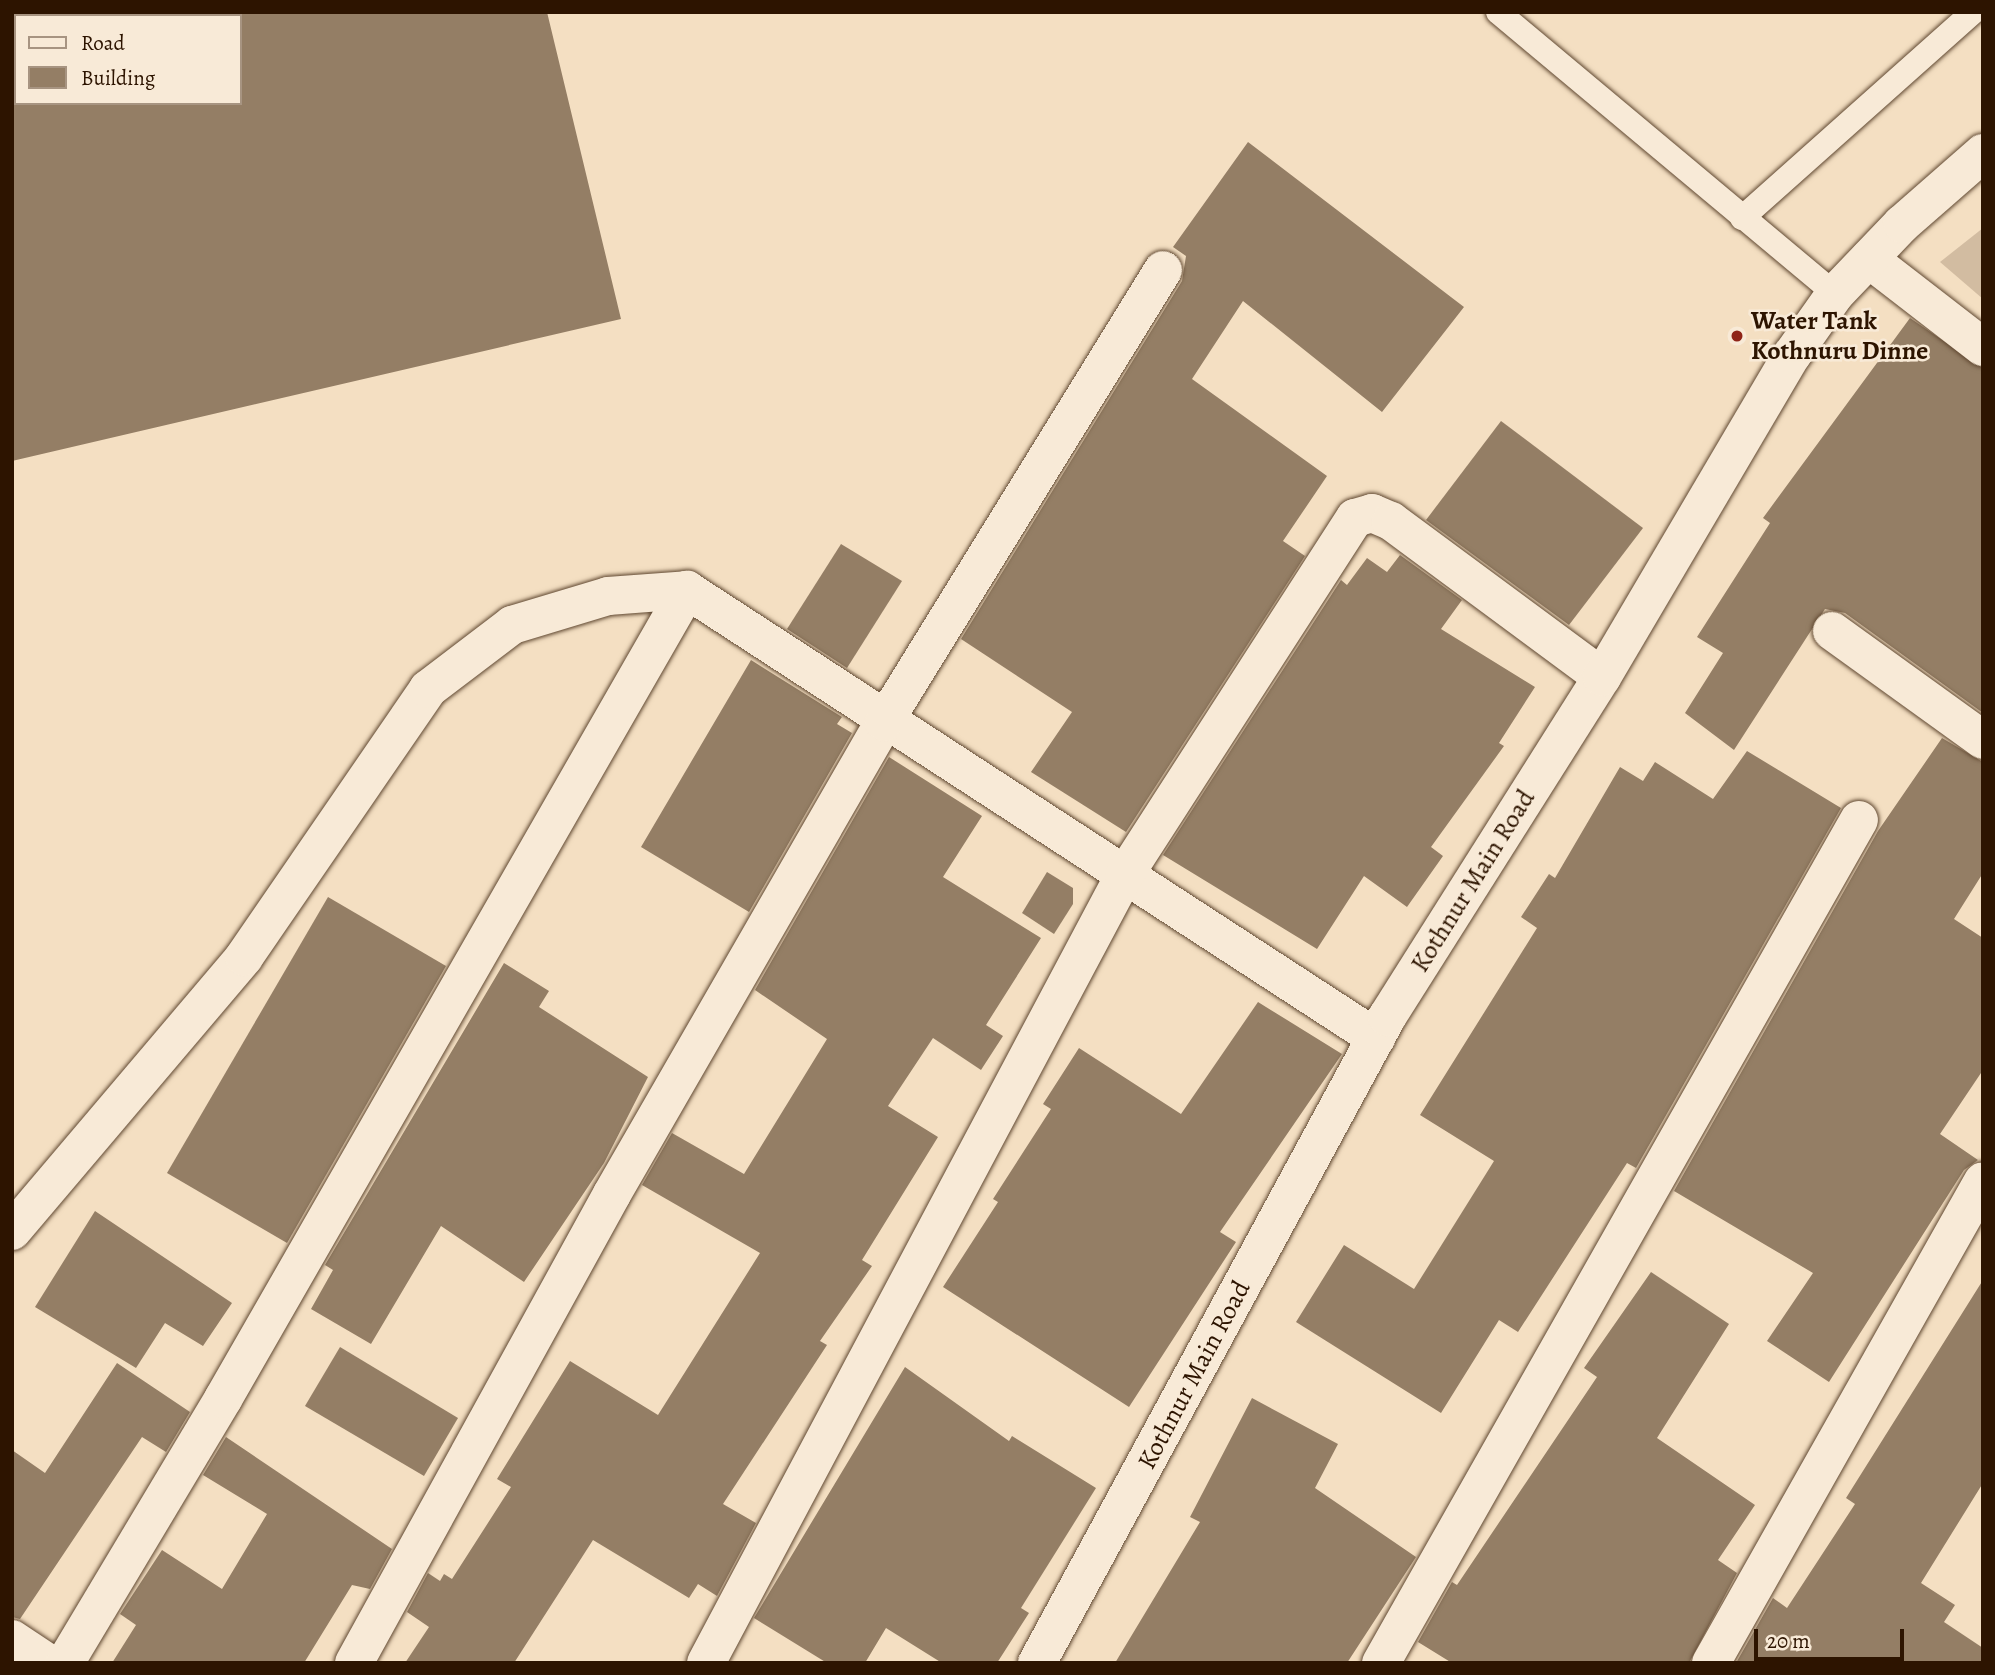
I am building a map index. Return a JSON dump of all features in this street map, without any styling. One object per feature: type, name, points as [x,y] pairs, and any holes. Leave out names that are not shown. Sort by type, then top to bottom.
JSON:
[{"type":"street","name":"Kothnur Main Road","points":[[1037,1663],[1376,1038],[1602,677],[1700,503],[1835,294],[1983,153]]},
{"type":"street","points":[[1869,259],[1983,347]]},
{"type":"street","points":[[354,1663],[612,1194],[884,722],[1163,270]]},
{"type":"street","points":[[706,1663],[1124,876],[1355,517],[1372,513],[1391,521],[1602,677]]},
{"type":"street","points":[[65,1663],[223,1399],[687,590]]},
{"type":"street","points":[[12,1231],[244,957],[428,690],[512,625],[608,596],[687,590],[884,722],[1376,1038]]},
{"type":"street","points":[[1832,631],[1983,740]]},
{"type":"street","points":[[1381,1663],[1859,820]]},
{"type":"street","points":[[1712,1663],[1983,1181]]},
{"type":"street","points":[[12,1639],[48,1663]]},
{"type":"lane","points":[[1497,12],[1835,294]]},
{"type":"lane","points":[[1742,218],[1973,12]]},
{"type":"shaded area","points":[[1983,228],[1983,299],[1940,262]]},
{"type":"building","points":[[547,12],[621,319],[12,461],[12,103],[242,105],[240,14]]},
{"type":"building","points":[[1248,142],[1464,307],[1382,412],[1243,301],[1192,379],[1327,476],[1283,541],[1305,556],[1126,832],[1031,772],[1072,712],[961,639],[1182,281],[1186,256],[1173,247]]},
{"type":"building","points":[[1910,318],[1983,368],[1983,713],[1845,613],[1825,609],[1734,750],[1685,713],[1723,653],[1697,637],[1770,523],[1763,518]]},
{"type":"building","points":[[1501,421],[1643,528],[1569,625],[1426,520]]},
{"type":"building","points":[[841,544],[902,581],[847,668],[787,629]]},
{"type":"building","points":[[1400,555],[1462,600],[1441,629],[1535,687],[1499,743],[1504,746],[1431,847],[1443,856],[1407,907],[1364,876],[1317,949],[1163,855],[1341,580],[1347,585],[1367,558],[1387,572]]},
{"type":"building","points":[[751,660],[842,717],[837,724],[852,733],[749,912],[641,847]]},
{"type":"building","points":[[1942,738],[1983,762],[1983,873],[1954,919],[1983,938],[1983,1070],[1940,1134],[1978,1160],[1964,1170],[1829,1382],[1767,1341],[1813,1273],[1674,1191],[1878,831]]},
{"type":"building","points":[[1747,751],[1841,808],[1636,1168],[1627,1163],[1518,1332],[1499,1320],[1441,1413],[1296,1322],[1344,1245],[1414,1289],[1494,1161],[1420,1115],[1537,928],[1521,917],[1549,874],[1555,878],[1620,767],[1643,781],[1655,762],[1713,799]]},
{"type":"building","points":[[889,757],[982,816],[943,877],[1041,938],[986,1025],[1003,1036],[981,1070],[933,1038],[888,1106],[938,1137],[862,1260],[872,1266],[820,1341],[827,1345],[723,1504],[756,1523],[717,1596],[698,1584],[689,1598],[593,1540],[514,1663],[405,1663],[429,1627],[407,1612],[428,1573],[440,1581],[444,1574],[452,1579],[511,1487],[497,1479],[570,1361],[658,1415],[760,1253],[642,1185],[672,1133],[744,1174],[827,1039],[755,990]]},
{"type":"building","points":[[1047,872],[1073,888],[1073,904],[1054,934],[1022,913]]},
{"type":"building","points":[[328,897],[446,966],[287,1243],[167,1173]]},
{"type":"building","points":[[504,963],[549,991],[539,1007],[648,1077],[604,1163],[524,1282],[441,1226],[371,1344],[311,1309],[333,1270],[325,1265]]},
{"type":"building","points":[[1258,1002],[1342,1054],[1220,1232],[1236,1242],[1129,1407],[943,1287],[998,1202],[993,1199],[1051,1109],[1043,1104],[1079,1048],[1181,1114]]},
{"type":"building","points":[[95,1211],[232,1303],[203,1346],[165,1323],[136,1368],[35,1307]]},
{"type":"building","points":[[1651,1272],[1729,1324],[1657,1438],[1755,1505],[1718,1560],[1737,1573],[1689,1663],[1452,1663],[1418,1642],[1452,1582],[1457,1585],[1597,1377],[1584,1368]]},
{"type":"building","points":[[1983,1280],[1983,1483],[1921,1583],[1955,1605],[1944,1622],[1983,1648],[1983,1663],[1736,1663],[1773,1598],[1787,1608],[1855,1504],[1846,1498]]},
{"type":"building","points":[[340,1347],[458,1418],[424,1476],[305,1406]]},
{"type":"building","points":[[117,1363],[190,1412],[166,1452],[142,1437],[20,1619],[12,1617],[12,1450],[45,1473]]},
{"type":"building","points":[[905,1367],[1009,1441],[1012,1436],[1096,1488],[1021,1608],[1029,1613],[997,1663],[942,1663],[886,1628],[865,1663],[827,1663],[754,1618]]},
{"type":"building","points":[[1252,1398],[1338,1444],[1315,1488],[1416,1557],[1347,1663],[1115,1663],[1200,1522],[1190,1517]]},
{"type":"building","points":[[226,1437],[392,1549],[370,1589],[352,1585],[304,1663],[112,1663],[136,1625],[120,1614],[162,1550],[222,1589],[267,1514],[203,1475]]},
{"type":"place","name":"Water Tank Kothnuru Dinne","points":[[1737,336]]}]
